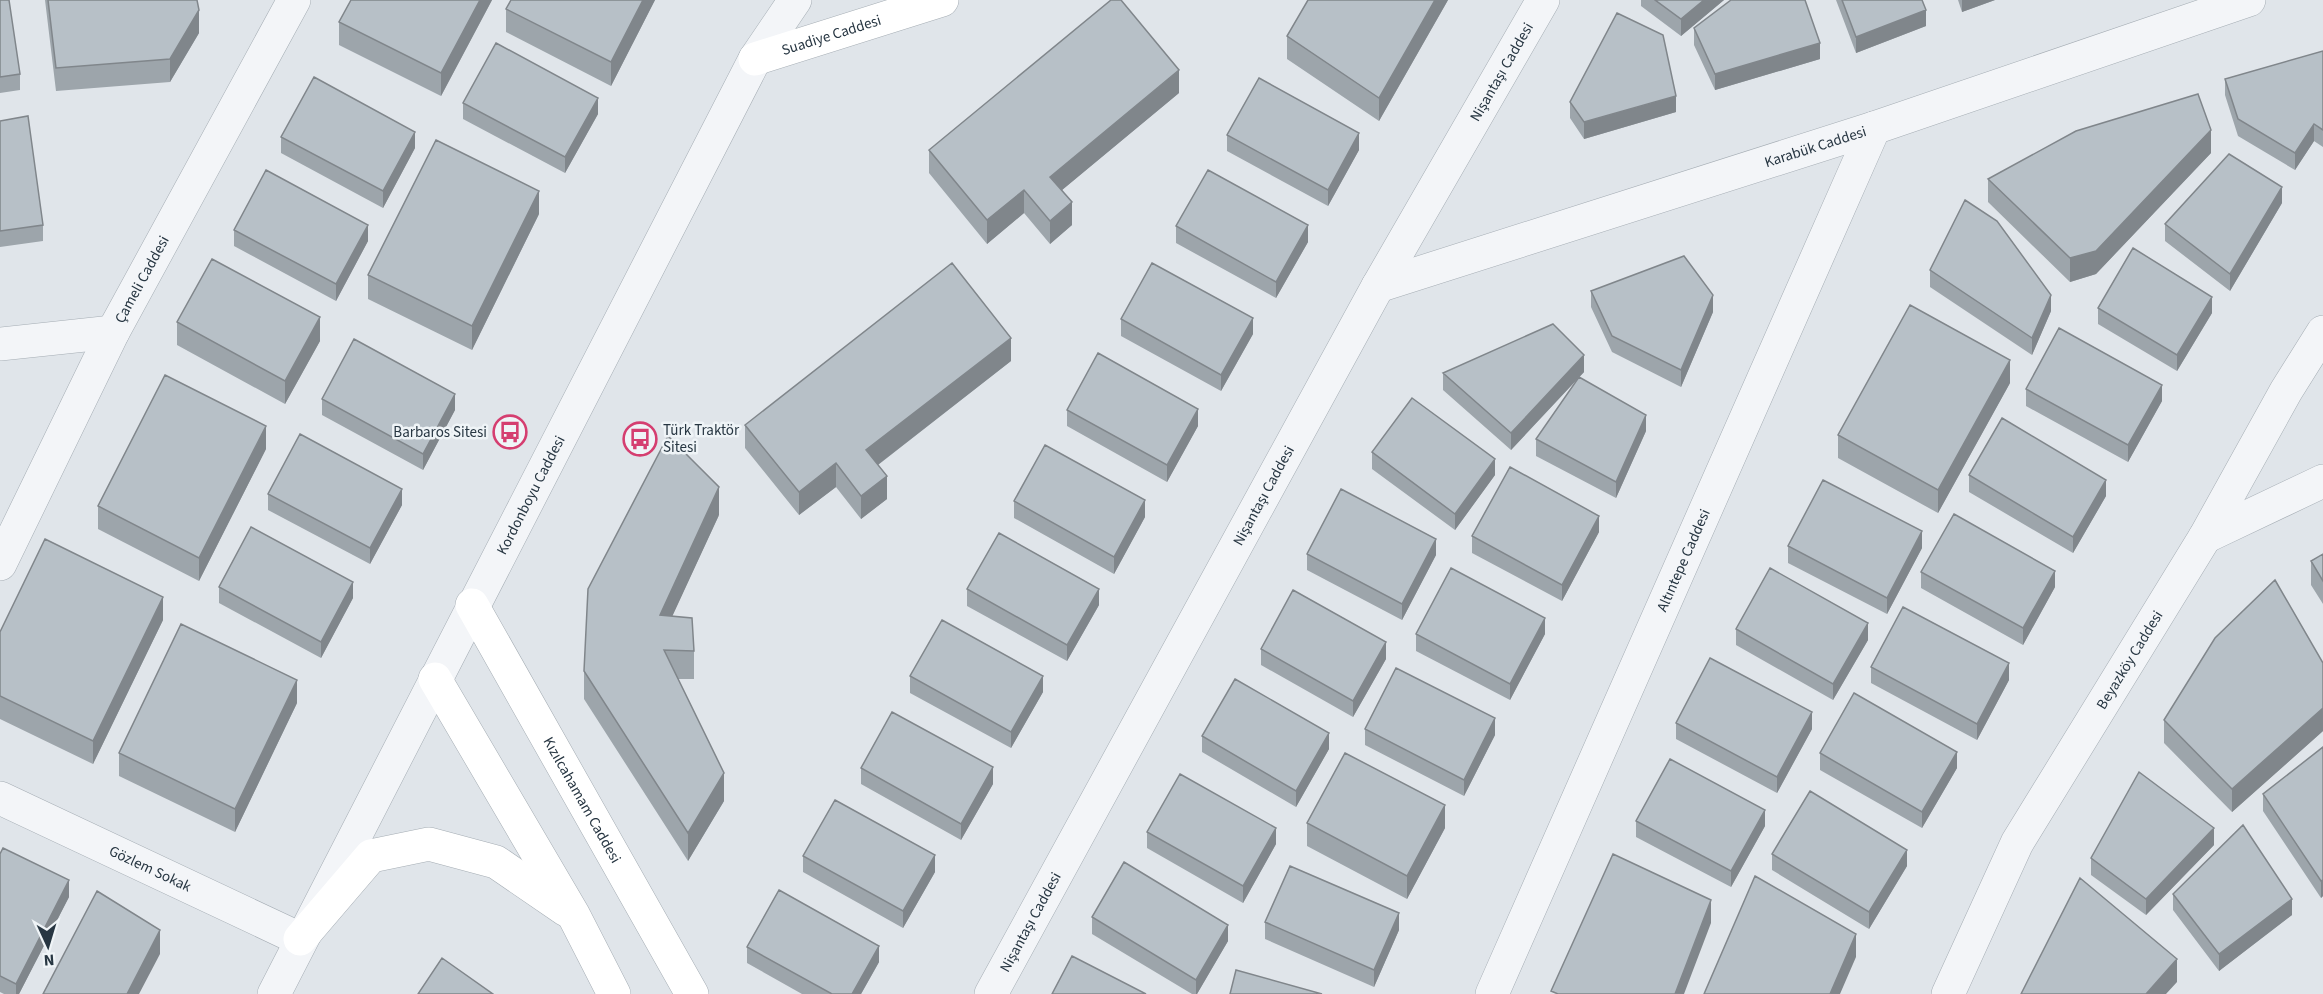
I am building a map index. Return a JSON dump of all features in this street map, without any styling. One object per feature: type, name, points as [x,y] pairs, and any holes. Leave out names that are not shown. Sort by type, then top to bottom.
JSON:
[{"type":"main road","name":"Suadiye Caddesi","points":[[755,59],[942,0]]},
{"type":"main road","name":"Kızılcahamam Caddesi","points":[[472,605],[692,994]]},
{"type":"main road","points":[[435,679],[573,914],[614,994]]},
{"type":"main road","points":[[300,939],[371,856],[429,844],[496,861],[573,914]]},
{"type":"street","name":"Çameli Caddesi","points":[[0,564],[113,332],[294,0]]},
{"type":"street","name":"Kordonboyu Caddesi","points":[[274,994],[300,939],[755,59],[795,0]]},
{"type":"street","name":"Nişantaşı Caddesi","points":[[991,994],[1378,286],[1543,0]]},
{"type":"street","name":"Karabük Caddesi","points":[[1378,286],[1874,128],[2249,0]]},
{"type":"street","name":"Altıntepe Caddesi","points":[[1492,994],[1874,128]]},
{"type":"street","points":[[0,344],[113,332]]},
{"type":"street","name":"Beyazköy Caddesi","points":[[1948,994],[2018,843],[2205,537],[2286,391],[2323,332]]},
{"type":"street","points":[[2205,537],[2323,481]]},
{"type":"street","name":"Gözlem Sokak","points":[[0,798],[300,939]]},
{"type":"building","points":[[0,0],[9,0],[20,74],[0,77]]},
{"type":"building","points":[[48,0],[197,0],[199,10],[170,59],[56,68]]},
{"type":"building","points":[[351,0],[480,0],[441,73],[339,22]]},
{"type":"building","points":[[511,0],[643,0],[611,62],[506,9]]},
{"type":"building","points":[[1111,0],[1121,0],[1179,70],[1050,177],[1072,202],[1050,221],[1024,190],[987,220],[929,150]]},
{"type":"building","points":[[1308,0],[1435,0],[1379,98],[1287,36]]},
{"type":"building","points":[[1655,0],[1704,0],[1681,19]]},
{"type":"building","points":[[1731,0],[1805,0],[1820,43],[1715,74],[1694,28]]},
{"type":"building","points":[[1842,0],[1922,0],[1926,10],[1856,37]]},
{"type":"building","points":[[1617,13],[1663,35],[1676,96],[1584,122],[1570,102]]},
{"type":"building","points":[[496,43],[598,98],[565,157],[463,103]]},
{"type":"building","points":[[2323,51],[2323,130],[2314,124],[2295,153],[2238,119],[2225,79]]},
{"type":"building","points":[[314,77],[415,132],[383,191],[281,137]]},
{"type":"building","points":[[1259,78],[1359,133],[1328,190],[1227,135]]},
{"type":"building","points":[[2198,94],[2211,130],[2096,251],[2070,258],[1988,179],[2076,131]]},
{"type":"building","points":[[28,116],[43,225],[0,231],[0,121]]},
{"type":"building","points":[[436,140],[539,191],[472,326],[368,275]]},
{"type":"building","points":[[2229,154],[2282,187],[2230,274],[2165,224]]},
{"type":"building","points":[[266,170],[368,225],[336,284],[234,230]]},
{"type":"building","points":[[1208,170],[1308,225],[1276,282],[1176,226]]},
{"type":"building","points":[[1965,200],[1997,221],[2051,295],[2032,338],[1930,270]]},
{"type":"building","points":[[2133,248],[2212,297],[2177,355],[2098,308]]},
{"type":"building","points":[[1684,256],[1713,295],[1681,370],[1612,336],[1591,291]]},
{"type":"building","points":[[212,259],[320,317],[285,381],[177,322]]},
{"type":"building","points":[[952,263],[1011,338],[866,450],[887,476],[861,496],[836,463],[799,492],[745,425]]},
{"type":"building","points":[[1152,263],[1253,318],[1221,375],[1121,319]]},
{"type":"building","points":[[1910,305],[2010,360],[1938,490],[1838,435]]},
{"type":"building","points":[[1553,324],[1584,355],[1511,433],[1443,373]]},
{"type":"building","points":[[2059,328],[2162,385],[2128,445],[2026,389]]},
{"type":"building","points":[[354,339],[455,394],[423,454],[322,399]]},
{"type":"building","points":[[1098,353],[1198,409],[1167,465],[1067,410]]},
{"type":"building","points":[[165,375],[266,426],[199,558],[98,506]]},
{"type":"building","points":[[1579,377],[1646,415],[1616,482],[1536,439]]},
{"type":"building","points":[[1412,398],[1495,459],[1455,514],[1372,452]]},
{"type":"building","points":[[2002,418],[2106,480],[2073,537],[1969,475]]},
{"type":"building","points":[[300,434],[402,489],[370,548],[268,494]]},
{"type":"building","points":[[668,436],[719,487],[660,615],[692,618],[694,651],[664,650],[724,773],[688,833],[584,671],[588,589]]},
{"type":"building","points":[[1045,445],[1145,500],[1114,557],[1014,501]]},
{"type":"building","points":[[1510,467],[1599,516],[1562,585],[1472,536]]},
{"type":"building","points":[[1823,480],[1922,531],[1887,598],[1788,546]]},
{"type":"building","points":[[1341,489],[1436,539],[1402,604],[1307,554]]},
{"type":"building","points":[[1954,514],[2055,571],[2023,628],[1921,572]]},
{"type":"building","points":[[251,527],[353,582],[321,642],[219,587]]},
{"type":"building","points":[[999,533],[1099,589],[1067,645],[967,589]]},
{"type":"building","points":[[45,539],[163,597],[93,741],[0,696],[0,632]]},
{"type":"building","points":[[2323,554],[2323,581],[2311,561]]},
{"type":"building","points":[[1451,568],[1545,618],[1510,684],[1416,634]]},
{"type":"building","points":[[1770,568],[1868,623],[1833,684],[1736,629]]},
{"type":"building","points":[[2275,580],[2323,663],[2323,708],[2232,789],[2164,720],[2215,638]]},
{"type":"building","points":[[1293,590],[1386,642],[1353,701],[1261,649]]},
{"type":"building","points":[[1903,607],[2009,663],[1977,724],[1871,667]]},
{"type":"building","points":[[942,620],[1043,676],[1011,732],[910,676]]},
{"type":"building","points":[[181,624],[297,680],[235,809],[119,753]]},
{"type":"building","points":[[1710,658],[1812,712],[1777,777],[1676,723]]},
{"type":"building","points":[[1396,668],[1495,718],[1464,780],[1365,729]]},
{"type":"building","points":[[1235,679],[1329,733],[1296,791],[1202,736]]},
{"type":"building","points":[[1854,693],[1957,752],[1922,812],[1820,753]]},
{"type":"building","points":[[892,712],[993,767],[961,824],[861,768]]},
{"type":"building","points":[[2323,747],[2323,880],[2321,881],[2263,794]]},
{"type":"building","points":[[1345,753],[1445,805],[1407,876],[1307,823]]},
{"type":"building","points":[[1670,759],[1765,810],[1731,871],[1636,821]]},
{"type":"building","points":[[2139,772],[2214,828],[2146,899],[2091,858]]},
{"type":"building","points":[[1180,774],[1276,828],[1243,886],[1147,832]]},
{"type":"building","points":[[1810,791],[1907,850],[1869,912],[1772,854]]},
{"type":"building","points":[[835,800],[935,855],[903,911],[803,856]]},
{"type":"building","points":[[2243,825],[2292,899],[2219,954],[2173,894]]},
{"type":"building","points":[[3,848],[69,880],[16,984],[0,976],[0,854]]},
{"type":"building","points":[[1613,854],[1711,900],[1675,994],[1558,994],[1551,991]]},
{"type":"building","points":[[1124,862],[1228,925],[1196,980],[1092,917]]},
{"type":"building","points":[[1290,866],[1399,913],[1374,970],[1265,922]]},
{"type":"building","points":[[1755,876],[1856,934],[1830,994],[1704,994]]},
{"type":"building","points":[[2080,878],[2177,959],[2146,994],[2021,994]]},
{"type":"building","points":[[779,890],[879,946],[852,994],[832,994],[747,947]]},
{"type":"building","points":[[97,891],[160,930],[127,994],[43,994]]},
{"type":"building","points":[[1072,956],[1146,994],[1052,994]]},
{"type":"building","points":[[442,958],[493,994],[418,994]]},
{"type":"building","points":[[1236,970],[1322,994],[1230,994]]},
{"type":"place","name":"Barbaros Sitesi","points":[[510,432]]},
{"type":"place","name":"Türk Traktör Sitesi","points":[[640,439]]}]
